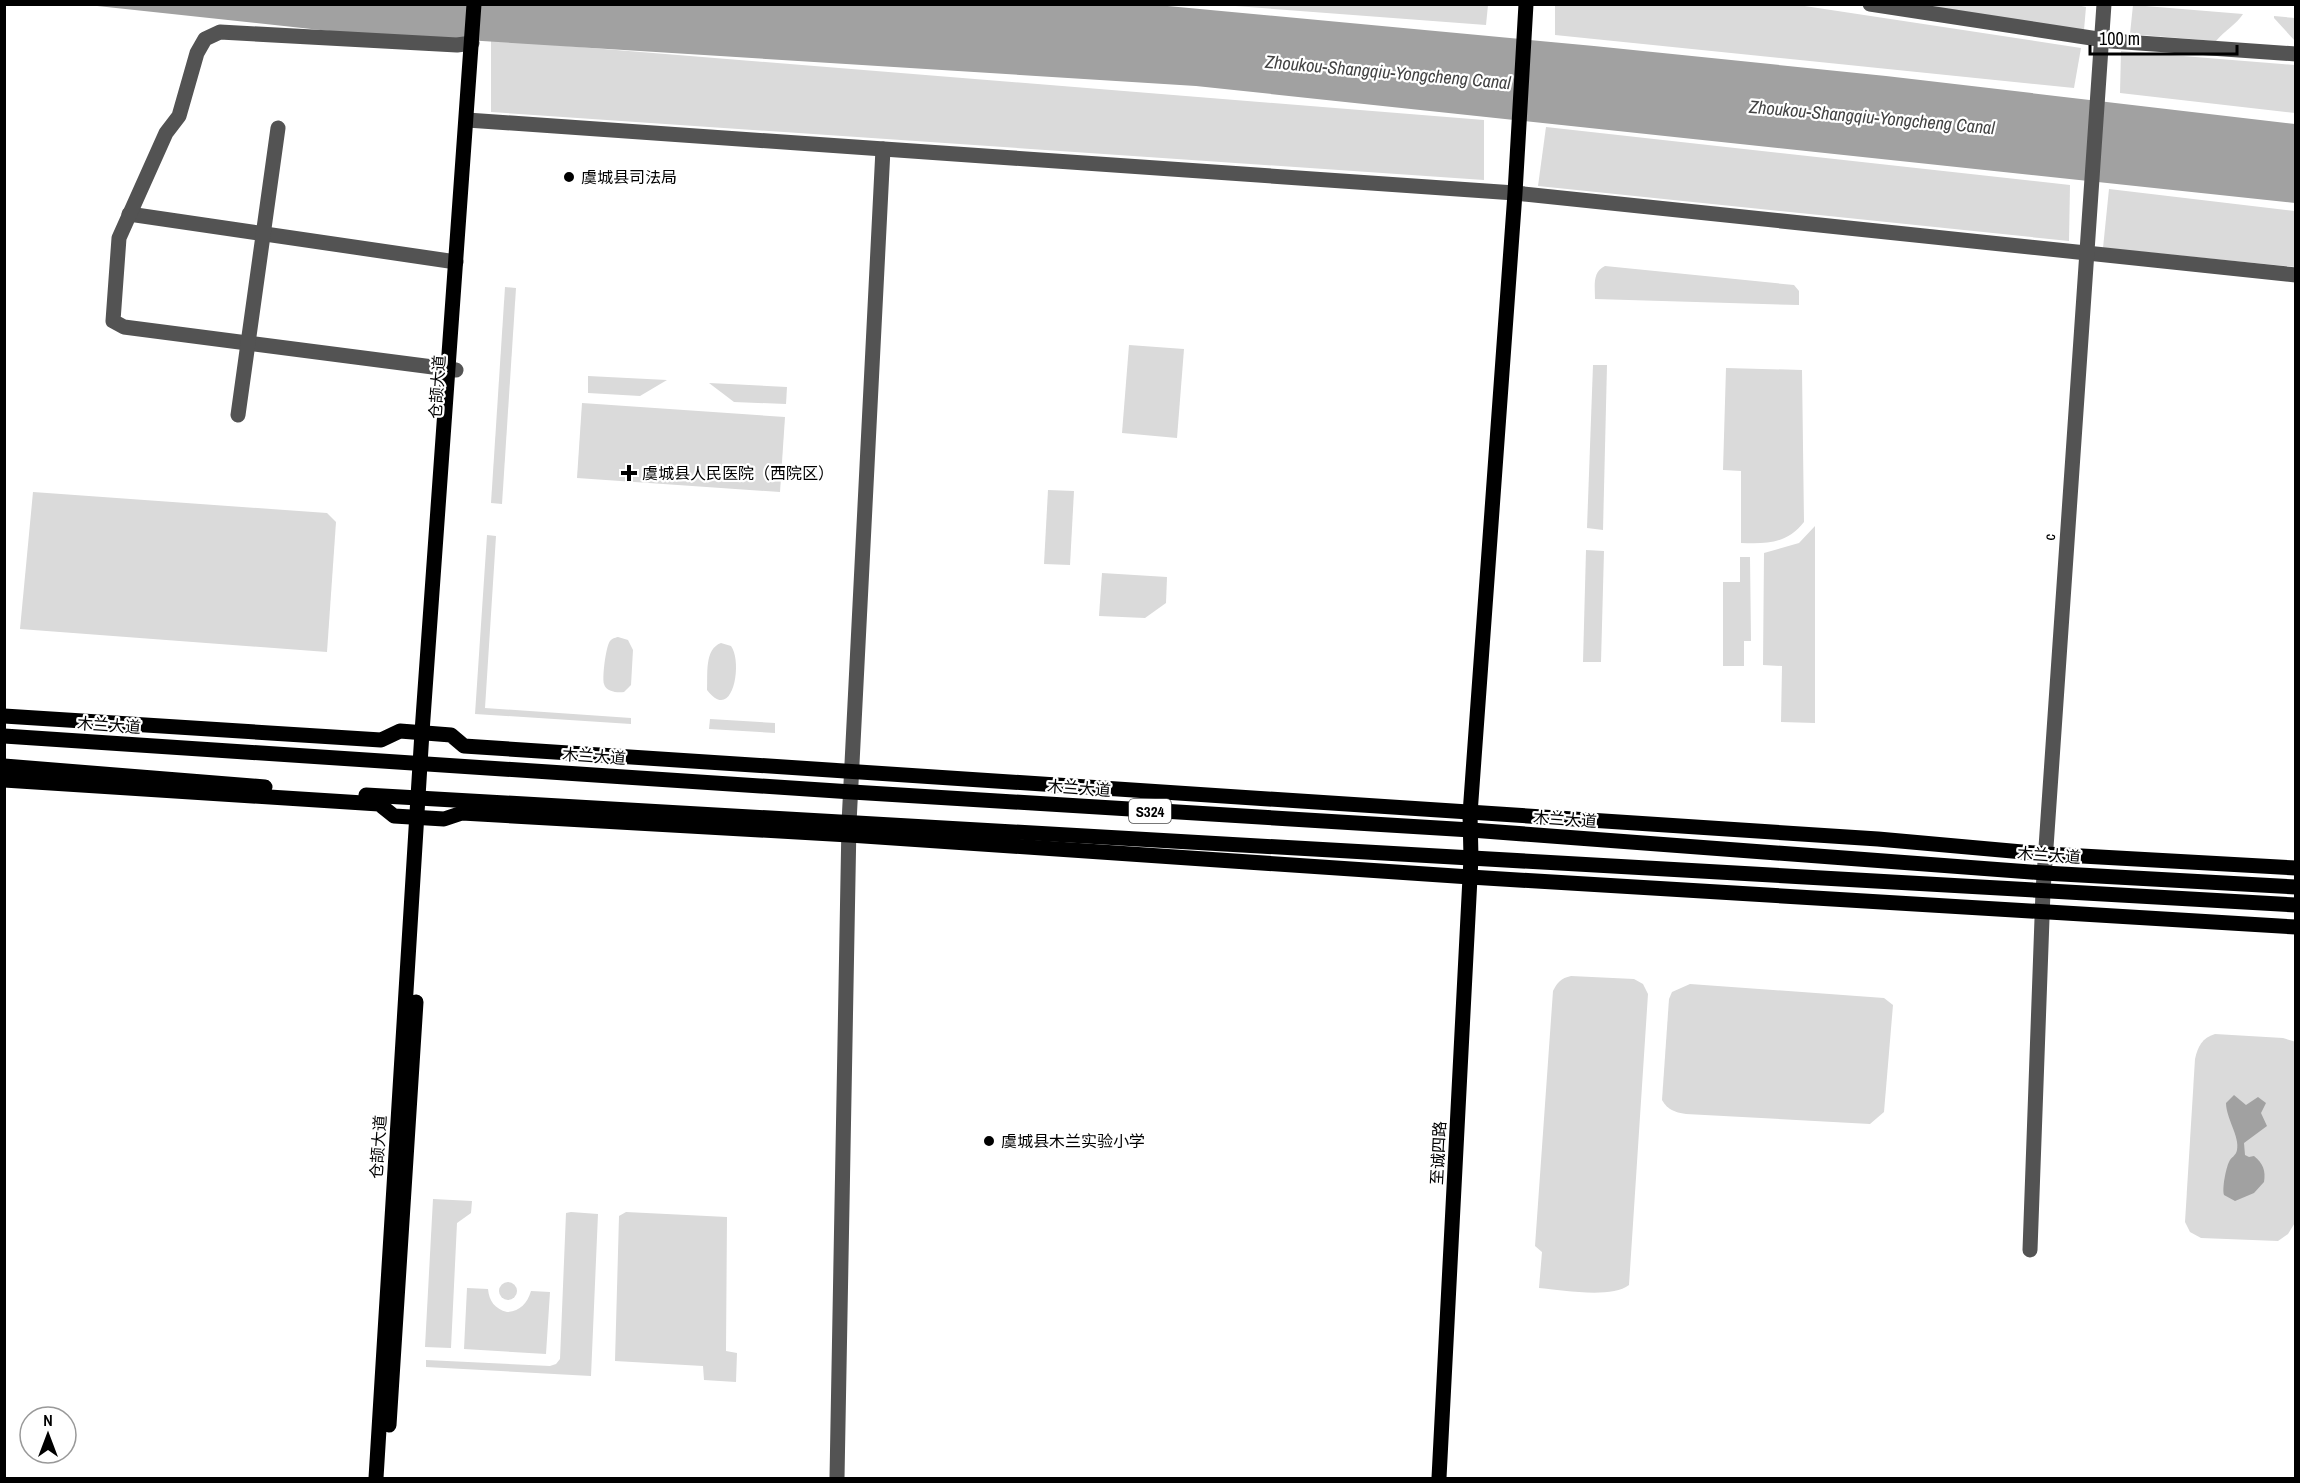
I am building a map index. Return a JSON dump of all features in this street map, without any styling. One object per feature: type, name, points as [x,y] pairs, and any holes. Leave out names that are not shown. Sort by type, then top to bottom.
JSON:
[{"type":"main road","points":[[474,4],[475,43]]},
{"type":"main road","points":[[475,43],[481,4]]},
{"type":"main road","name":"至诚四路","points":[[1439,1479],[1471,858],[1470,814],[1520,122],[1526,4]]},
{"type":"main road","name":"仓颉大道","points":[[386,1479],[425,763],[475,43]]},
{"type":"main road","name":"仓颉大道","points":[[452,370],[456,262],[470,120]]},
{"type":"main road","points":[[4,716],[381,740],[400,731],[451,735],[465,746],[1470,814],[1878,839],[2046,854],[2295,868]]},
{"type":"main road","name":"木兰大道","points":[[4,736],[1471,830],[2044,873],[2295,887]]},
{"type":"main road","name":"S324","points":[[4,766],[849,829],[1471,858],[2295,905]]},
{"type":"main road","points":[[4,780],[379,804],[394,816],[422,818],[444,819],[462,813],[849,829],[1470,877],[2295,927]]},
{"type":"main road","name":"仓颉大道","points":[[375,1479],[422,818]]},
{"type":"street","points":[[1870,4],[2101,39],[2295,54]]},
{"type":"street","name":"c","points":[[2030,1250],[2044,873],[2104,4]]},
{"type":"street","points":[[452,370],[124,327],[113,321],[119,238],[166,133],[179,116],[197,52],[205,39],[220,32],[457,45],[475,43]]},
{"type":"street","points":[[470,120],[1515,194],[2295,275]]},
{"type":"street","points":[[238,415],[278,128]]},
{"type":"street","points":[[837,1479],[849,829],[883,149]]},
{"type":"street","points":[[129,214],[456,262]]},
{"type":"shaded area","points":[[1488,4],[1486,25],[1222,5]]},
{"type":"shaded area","points":[[2072,4],[2086,7],[2084,30],[1913,5]]},
{"type":"shaded area","points":[[1555,5],[1798,5],[2081,48],[2074,88],[1555,35]]},
{"type":"shaded area","points":[[2133,5],[2243,14],[2216,41],[2130,34]]},
{"type":"shaded area","points":[[2274,16],[2295,18],[2295,41],[2274,18]]},
{"type":"shaded area","points":[[491,40],[1484,120],[1484,180],[491,112]]},
{"type":"shaded area","points":[[2121,51],[2295,65],[2295,113],[2120,93]]},
{"type":"shaded area","points":[[1546,127],[2070,185],[2069,241],[1538,186]]},
{"type":"shaded area","points":[[2109,189],[2295,211],[2295,267],[2103,248]]},
{"type":"shaded area","points":[[1605,266],[1794,285],[1799,291],[1799,305],[1595,299],[1596,276]]},
{"type":"shaded area","points":[[505,287],[516,288],[502,504],[491,503]]},
{"type":"shaded area","points":[[1129,345],[1184,349],[1177,438],[1122,433]]},
{"type":"shaded area","points":[[1593,365],[1607,365],[1603,530],[1587,528]]},
{"type":"shaded area","points":[[1726,368],[1802,370],[1804,522],[1783,539],[1741,543],[1741,471],[1723,470]]},
{"type":"shaded area","points":[[588,376],[667,380],[640,396],[588,393]]},
{"type":"shaded area","points":[[709,383],[787,387],[786,404],[734,402]]},
{"type":"shaded area","points":[[582,403],[785,417],[780,492],[577,478]]},
{"type":"shaded area","points":[[1048,490],[1074,491],[1070,565],[1044,564]]},
{"type":"shaded area","points":[[33,492],[327,513],[336,522],[327,652],[20,629]]},
{"type":"shaded area","points":[[1815,526],[1815,723],[1781,722],[1782,666],[1763,665],[1764,553],[1799,543]]},
{"type":"shaded area","points":[[487,535],[496,536],[485,708],[631,718],[631,724],[475,714]]},
{"type":"shaded area","points":[[1586,550],[1604,551],[1601,662],[1583,662]]},
{"type":"shaded area","points":[[1740,557],[1750,557],[1751,641],[1744,641],[1744,666],[1723,666],[1723,582],[1740,582]]},
{"type":"shaded area","points":[[1102,573],[1167,577],[1166,603],[1145,618],[1099,616]]},
{"type":"shaded area","points":[[618,637],[628,640],[633,650],[631,685],[624,692],[607,689],[604,684],[609,644],[612,639]]},
{"type":"shaded area","points":[[721,643],[731,646],[736,664],[733,687],[723,700],[716,699],[707,690],[709,657],[716,646]]},
{"type":"shaded area","points":[[710,719],[775,723],[775,733],[709,729]]},
{"type":"shaded area","points":[[1571,976],[1634,979],[1643,984],[1648,994],[1629,1285],[1611,1292],[1539,1288],[1542,1252],[1535,1246],[1553,991],[1560,981]]},
{"type":"shaded area","points":[[1690,984],[1884,998],[1893,1005],[1884,1112],[1870,1124],[1686,1114],[1669,1108],[1662,1100],[1669,999],[1672,992]]},
{"type":"shaded area","points":[[2215,1034],[2283,1038],[2296,1042],[2296,1221],[2288,1234],[2278,1241],[2201,1238],[2190,1232],[2185,1222],[2195,1059],[2201,1043]]},
{"type":"shaded area","points":[[433,1199],[472,1201],[471,1213],[457,1223],[451,1348],[425,1347]]},
{"type":"shaded area","points":[[626,1212],[727,1217],[726,1351],[737,1353],[736,1382],[704,1380],[703,1366],[615,1361],[619,1216]]},
{"type":"shaded area","points":[[566,1213],[598,1214],[591,1376],[426,1367],[426,1360],[550,1366],[556,1364],[560,1359]]},
{"type":"shaded area","points":[[508,1282],[514,1285],[517,1291],[514,1297],[508,1300],[502,1297],[499,1291],[502,1285]]},
{"type":"shaded area","points":[[467,1288],[488,1289],[493,1304],[507,1312],[522,1306],[531,1291],[550,1292],[546,1354],[464,1349]]},
{"type":"water","name":"Zhoukou-Shangqiu-Yongcheng Canal","points":[[88,5],[1157,5],[1886,76],[2295,124],[2295,203],[1196,86],[339,32]]},
{"type":"water","points":[[2234,1095],[2246,1105],[2258,1097],[2266,1103],[2261,1113],[2267,1126],[2244,1143],[2245,1155],[2254,1156],[2262,1164],[2265,1174],[2264,1182],[2254,1193],[2235,1201],[2224,1195],[2228,1165],[2237,1150],[2237,1139],[2226,1103]]},
{"type":"place","name":"虞城县司法局","points":[[569,177]]},
{"type":"place","name":"虞城县人民医院（西院区）","points":[[629,473]]},
{"type":"place","name":"虞城县木兰实验小学","points":[[989,1141]]}]
